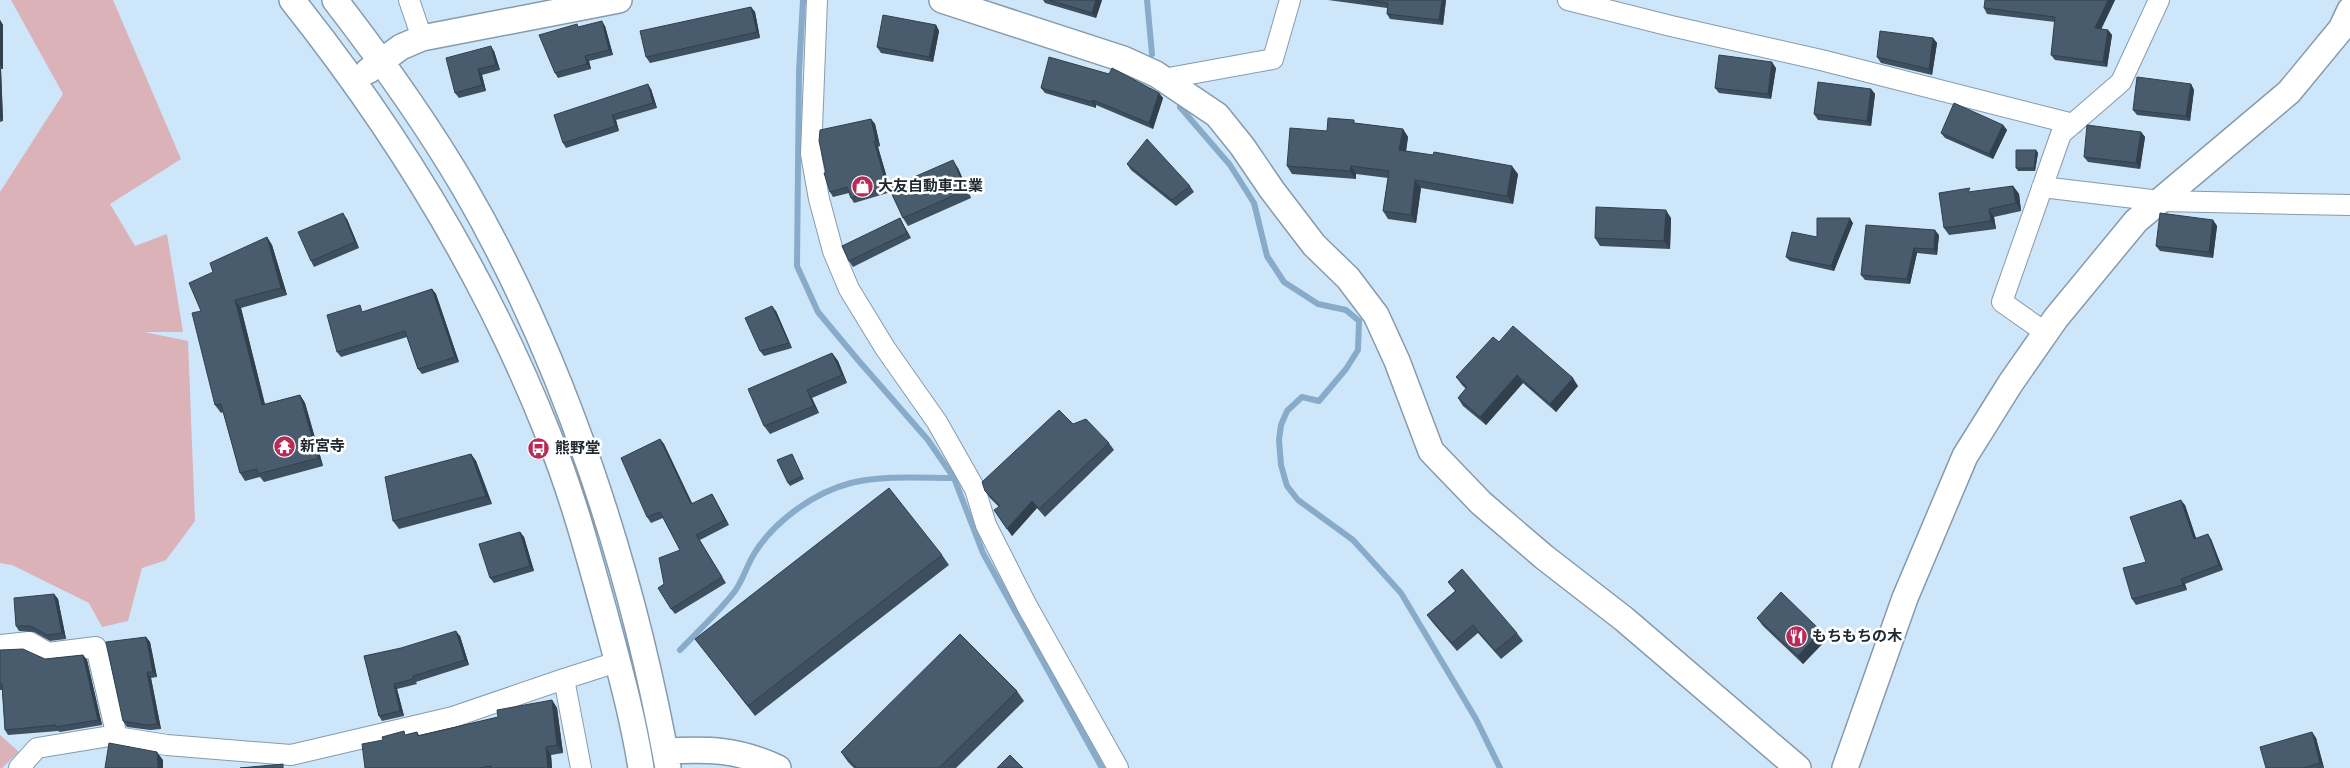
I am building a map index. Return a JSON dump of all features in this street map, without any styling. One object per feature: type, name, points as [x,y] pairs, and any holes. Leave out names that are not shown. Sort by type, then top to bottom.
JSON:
[{"type":"street","points":[[292,0],[354,81],[393,137],[434,202],[514,356],[549,435],[590,558],[618,662],[641,768]]},
{"type":"street","points":[[335,0],[415,108],[465,189],[517,286],[564,399],[594,480],[620,562],[667,759],[725,750],[754,757],[778,768]]},
{"type":"street","points":[[409,0],[422,38]]},
{"type":"street","points":[[354,81],[401,48],[422,38],[619,0]]},
{"type":"street","points":[[817,0],[811,154],[819,199],[832,251],[849,289],[885,348],[937,422],[975,489],[986,525],[1027,606],[1118,768]]},
{"type":"street","points":[[942,0],[1123,59],[1163,79],[1217,115],[1314,244],[1348,278],[1376,315],[1397,361],[1431,451],[1495,515],[1544,557],[1624,620],[1798,768]]},
{"type":"street","points":[[1163,79],[1273,59],[1290,0]]},
{"type":"street","points":[[1568,0],[1671,26],[1821,60],[2073,124]]},
{"type":"street","points":[[2046,333],[2002,302],[2061,134],[2122,82],[2159,0]]},
{"type":"street","points":[[1845,768],[1905,598],[1965,456],[2010,384],[2046,333],[2136,221],[2289,92],[2341,29],[2350,10]]},
{"type":"street","points":[[2042,188],[2160,201],[2350,205]]},
{"type":"street","points":[[0,645],[28,642],[48,653],[96,647],[117,737]]},
{"type":"street","points":[[19,768],[37,748],[110,736],[167,745],[291,755],[454,717],[618,662]]},
{"type":"street","points":[[564,679],[581,768]]},
{"type":"shaded area","points":[[11,0],[113,0],[181,159],[110,204],[135,246],[167,234],[183,332],[144,332],[188,341],[195,521],[166,560],[142,568],[128,621],[102,627],[89,603],[12,565],[0,563],[0,192],[63,94]]},
{"type":"shaded area","points":[[0,735],[19,752],[2,768],[0,768]]},
{"type":"building","points":[[1049,0],[1096,0],[1092,13]]},
{"type":"building","points":[[1366,0],[1442,0],[1439,20],[1387,14],[1388,3]]},
{"type":"building","points":[[1985,0],[2108,0],[2095,28],[2108,30],[2103,62],[2051,55],[2055,17],[1984,8]]},
{"type":"building","points":[[751,7],[757,32],[646,57],[640,31]]},
{"type":"building","points":[[883,15],[936,25],[929,57],[877,47]]},
{"type":"building","points":[[602,21],[609,50],[585,56],[587,64],[555,73],[539,35],[577,24],[578,27]]},
{"type":"building","points":[[1880,31],[1933,38],[1929,69],[1877,57]]},
{"type":"building","points":[[491,46],[496,65],[478,69],[482,85],[455,93],[446,58]]},
{"type":"building","points":[[1719,55],[1772,62],[1768,94],[1715,88]]},
{"type":"building","points":[[1049,57],[1109,74],[1112,68],[1159,93],[1149,123],[1093,100],[1092,102],[1041,88]]},
{"type":"building","points":[[2137,77],[2191,84],[2186,116],[2133,110]]},
{"type":"building","points":[[1818,82],[1871,89],[1867,121],[1814,114]]},
{"type":"building","points":[[648,84],[653,103],[612,115],[616,126],[563,143],[554,115]]},
{"type":"building","points":[[1954,103],[2003,125],[1989,154],[1941,133]]},
{"type":"building","points":[[1328,118],[1354,120],[1354,123],[1403,129],[1399,150],[1433,155],[1434,152],[1512,166],[1507,196],[1415,180],[1411,215],[1383,211],[1389,171],[1351,166],[1350,171],[1287,166],[1290,128],[1327,131]]},
{"type":"building","points":[[871,119],[876,141],[874,141],[887,187],[851,198],[847,187],[830,192],[824,173],[826,173],[819,141],[820,130]]},
{"type":"building","points":[[2087,125],[2141,132],[2136,163],[2084,157]]},
{"type":"building","points":[[1147,139],[1190,186],[1172,200],[1127,164]]},
{"type":"building","points":[[2016,150],[2036,150],[2034,168],[2016,168]]},
{"type":"building","points":[[953,160],[966,190],[903,218],[889,188]]},
{"type":"building","points":[[2013,186],[2016,203],[1989,209],[1991,221],[1944,228],[1939,193],[1970,188],[1968,192]]},
{"type":"building","points":[[1596,207],[1666,210],[1664,241],[1595,238]]},
{"type":"building","points":[[343,213],[355,242],[311,261],[298,232]]},
{"type":"building","points":[[2160,213],[2213,220],[2209,252],[2156,246]]},
{"type":"building","points":[[900,218],[907,233],[849,261],[842,246]]},
{"type":"building","points":[[1817,218],[1850,218],[1831,266],[1786,257],[1792,232],[1817,237]]},
{"type":"building","points":[[1866,225],[1935,230],[1934,249],[1914,248],[1907,279],[1861,275]]},
{"type":"building","points":[[267,237],[281,288],[235,300],[262,405],[300,395],[318,458],[258,474],[257,469],[240,473],[221,404],[215,405],[192,313],[201,311],[189,283],[213,272],[210,263]]},
{"type":"building","points":[[432,289],[455,357],[418,369],[405,331],[337,352],[327,315],[360,305],[362,312]]},
{"type":"building","points":[[772,306],[789,343],[760,351],[745,318]]},
{"type":"building","points":[[1513,326],[1573,378],[1550,404],[1517,375],[1480,417],[1458,398],[1467,387],[1456,377],[1493,337],[1499,342]]},
{"type":"building","points":[[832,353],[842,375],[807,390],[814,406],[764,426],[748,389]]},
{"type":"building","points":[[1059,410],[1073,424],[1086,419],[1109,443],[1039,509],[1032,501],[1007,529],[994,510],[1000,506],[985,491],[982,482]]},
{"type":"building","points":[[660,439],[691,504],[712,494],[725,520],[696,535],[722,577],[671,609],[658,588],[664,584],[659,558],[680,550],[660,512],[647,517],[621,458]]},
{"type":"building","points":[[471,454],[486,496],[393,521],[385,477]]},
{"type":"building","points":[[792,454],[802,476],[788,483],[777,460]]},
{"type":"building","points":[[889,488],[942,555],[748,706],[695,639]]},
{"type":"building","points":[[2181,500],[2194,539],[2208,534],[2219,565],[2181,579],[2183,585],[2132,599],[2123,568],[2146,562],[2130,517]]},
{"type":"building","points":[[520,532],[530,566],[490,578],[479,544]]},
{"type":"building","points":[[1462,569],[1517,633],[1495,651],[1473,625],[1452,643],[1427,615],[1456,591],[1448,582]]},
{"type":"building","points":[[1781,592],[1821,631],[1798,656],[1757,618]]},
{"type":"building","points":[[54,594],[62,633],[47,635],[31,626],[16,626],[14,598]]},
{"type":"building","points":[[456,631],[465,660],[394,684],[400,711],[379,716],[364,656],[401,648]]},
{"type":"building","points":[[960,634],[1017,691],[939,768],[857,768],[841,752]]},
{"type":"building","points":[[146,637],[153,672],[147,672],[157,724],[146,725],[123,721],[106,642]]},
{"type":"building","points":[[23,649],[45,659],[83,655],[98,720],[56,727],[56,725],[5,730],[2,684],[0,684],[0,650]]},
{"type":"building","points":[[552,700],[557,745],[546,747],[548,768],[491,768],[491,766],[479,768],[365,768],[362,744],[383,740],[382,737],[404,731],[405,735],[417,732],[418,736],[498,717],[497,710]]},
{"type":"building","points":[[2312,732],[2320,763],[2304,768],[2266,768],[2260,747]]},
{"type":"building","points":[[109,743],[157,752],[158,768],[105,768]]},
{"type":"building","points":[[1010,755],[1023,768],[997,768]]},
{"type":"building","points":[[283,764],[283,768],[240,768]]},
{"type":"waterway","points":[[803,0],[799,72],[797,266],[818,312],[928,440],[954,478],[983,553],[1102,768]]},
{"type":"waterway","points":[[1147,0],[1152,54]]},
{"type":"waterway","points":[[1180,107],[1230,165],[1254,203],[1267,256],[1284,282],[1318,304],[1346,310],[1359,321],[1358,350],[1346,369],[1319,401],[1302,397],[1287,411],[1281,425],[1279,440],[1281,465],[1287,486],[1298,500],[1353,540],[1401,593],[1476,719],[1500,768]]},
{"type":"waterway","points":[[680,650],[735,591],[762,542],[784,519],[810,501],[837,487],[864,480],[954,478]]},
{"type":"place","name":"大友自動車工業","points":[[862,186]]},
{"type":"place","name":"新宮寺","points":[[284,446]]},
{"type":"place","name":"熊野堂","points":[[539,448]]},
{"type":"place","name":"もちもちの木","points":[[1796,636]]}]
